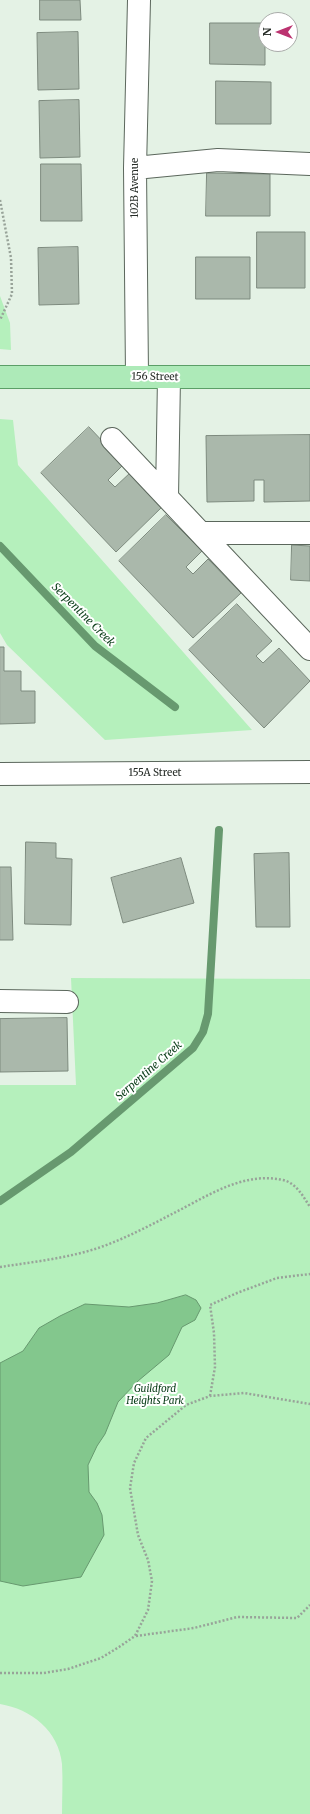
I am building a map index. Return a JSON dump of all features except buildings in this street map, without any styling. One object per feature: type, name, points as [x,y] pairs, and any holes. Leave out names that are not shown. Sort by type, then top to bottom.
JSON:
[{"type":"main road","name":"156 Street","points":[[0,377],[310,377]]},
{"type":"street","name":"102B Avenue","points":[[137,376],[135,168],[139,0]]},
{"type":"street","points":[[135,168],[218,160],[310,164]]},
{"type":"street","points":[[167,497],[169,377]]},
{"type":"street","points":[[112,439],[310,649]]},
{"type":"street","points":[[201,533],[310,533]]},
{"type":"street","name":"155A Street","points":[[0,774],[310,772]]},
{"type":"street","points":[[0,1001],[66,1002]]},
{"type":"path","points":[[0,200],[11,258],[12,294],[0,320]]},
{"type":"path","points":[[0,1267],[53,1259],[100,1247],[137,1233],[225,1187],[252,1179],[283,1180],[298,1188],[310,1207]]},
{"type":"path","points":[[210,1396],[215,1367],[214,1333],[210,1306],[237,1293],[277,1278],[310,1274]]},
{"type":"path","points":[[135,1636],[148,1610],[152,1581],[148,1560],[138,1535],[130,1488],[134,1463],[146,1438],[186,1405],[210,1396],[244,1392],[310,1404]]},
{"type":"path","points":[[0,1673],[44,1673],[68,1669],[101,1658],[135,1636],[194,1628],[237,1617],[298,1618],[310,1605]]},
{"type":"green space","points":[[0,296],[10,323],[11,350],[0,349]]},
{"type":"green space","points":[[0,419],[13,420],[18,465],[252,730],[105,740],[7,645],[0,633]]},
{"type":"green space","name":"Guildford Heights Park","points":[[71,978],[310,979],[310,1814],[62,1814],[62,1764],[60,1752],[55,1741],[42,1724],[32,1716],[0,1704],[0,1085],[76,1085]]},
{"type":"shaded area","points":[[186,1295],[196,1300],[201,1308],[195,1320],[182,1327],[169,1355],[138,1381],[118,1402],[105,1434],[97,1446],[88,1465],[89,1492],[97,1503],[102,1515],[104,1535],[81,1577],[23,1586],[0,1581],[0,1363],[23,1351],[39,1328],[85,1304],[129,1307],[157,1303]]},
{"type":"waterway","name":"Serpentine Creek","points":[[0,546],[95,646],[175,707]]},
{"type":"waterway","name":"Serpentine Creek","points":[[0,1201],[71,1152],[193,1048],[203,1032],[208,1014],[219,830]]}]
